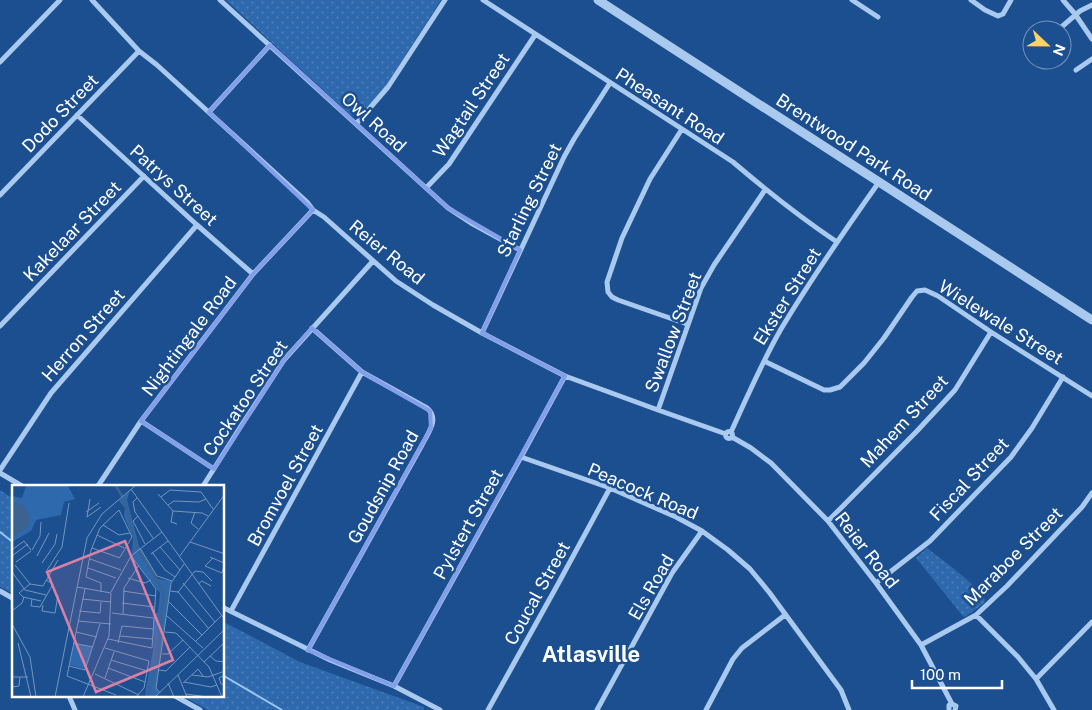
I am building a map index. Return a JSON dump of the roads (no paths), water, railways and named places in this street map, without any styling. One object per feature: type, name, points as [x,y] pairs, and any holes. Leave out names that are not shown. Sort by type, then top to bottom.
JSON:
[{"type":"street","points":[[0,62],[60,0]]},
{"type":"street","name":"Reier Road","points":[[92,0],[139,51],[209,112],[307,202],[313,210],[324,216],[396,281],[482,333],[565,376],[730,434],[771,462],[828,521],[876,583],[921,645],[949,708],[956,706],[955,710]]},
{"type":"street","name":"Owl Road","points":[[220,0],[448,208],[471,224],[520,250]]},
{"type":"street","points":[[356,124],[388,87],[445,0]]},
{"type":"street","name":"Pheasant Road","points":[[483,0],[733,162],[806,222],[837,242]]},
{"type":"street","name":"Brentwood Park Road","points":[[598,0],[1092,320]]},
{"type":"street","points":[[852,0],[878,17]]},
{"type":"street","points":[[971,0],[984,10],[998,16],[1003,14],[1011,0]]},
{"type":"street","points":[[1063,0],[1092,39]]},
{"type":"street","points":[[1069,20],[1075,14],[1092,5]]},
{"type":"street","name":"Wagtail Street","points":[[426,188],[449,164],[535,35]]},
{"type":"street","points":[[209,112],[270,45]]},
{"type":"street","name":"Dodo Street","points":[[0,195],[139,51]]},
{"type":"street","points":[[1076,70],[1092,59]]},
{"type":"street","name":"Starling Street","points":[[482,333],[574,139],[610,83]]},
{"type":"street","name":"Patrys Street","points":[[77,115],[253,274]]},
{"type":"street","points":[[682,130],[650,179],[639,201],[622,238],[608,278],[607,287],[611,295],[618,300],[687,324]]},
{"type":"street","name":"Kakelaar Street","points":[[0,326],[144,176]]},
{"type":"street","name":"Ekster Street","points":[[730,434],[781,329],[837,242],[879,182]]},
{"type":"street","name":"Swallow Street","points":[[658,410],[701,288],[765,190]]},
{"type":"street","name":"Nightingale Road","points":[[99,485],[141,421],[253,274],[313,210]]},
{"type":"street","name":"Herron Street","points":[[0,471],[50,393],[197,225]]},
{"type":"street","name":"Cockatoo Street","points":[[204,485],[284,360],[373,261]]},
{"type":"street","name":"Wielewale Street","points":[[764,361],[824,390],[840,388],[864,363],[884,338],[917,291],[925,290],[938,296],[1092,396]]},
{"type":"street","name":"Goudsnip Road","points":[[308,650],[432,424],[430,410],[362,372],[312,328]]},
{"type":"street","name":"Mahem Street","points":[[828,521],[955,390],[992,332]]},
{"type":"street","name":"Bromvoel Street","points":[[231,612],[362,372]]},
{"type":"street","name":"Pylstert Street","points":[[394,686],[565,376]]},
{"type":"street","name":"Fiscal Street","points":[[876,583],[930,541],[1011,457],[1032,428],[1063,377]]},
{"type":"street","points":[[141,421],[214,469]]},
{"type":"street","name":"Peacock Road","points":[[522,457],[610,488],[676,517],[702,531],[728,550],[750,569],[770,592],[841,690],[849,710]]},
{"type":"street","points":[[0,471],[21,485]]},
{"type":"street","name":"Coucal Street","points":[[488,710],[610,488]]},
{"type":"street","name":"Maraboe Street","points":[[921,645],[976,615],[1007,586],[1082,507],[1092,493]]},
{"type":"street","name":"Els Road","points":[[597,710],[672,573],[702,531]]},
{"type":"street","points":[[0,590],[12,598]]},
{"type":"street","points":[[225,609],[308,650],[394,686],[440,710]]},
{"type":"street","points":[[706,710],[733,659],[742,648],[785,615]]},
{"type":"street","points":[[976,615],[1036,678],[1054,710]]},
{"type":"street","points":[[1036,678],[1092,622]]},
{"type":"street","points":[[70,698],[75,710]]},
{"type":"street","points":[[179,698],[200,710]]},
{"type":"waterway","points":[[0,532],[12,541]]},
{"type":"waterway","points":[[225,677],[282,710]]},
{"type":"district","name":"Atlasville","points":[[591,654]]}]
